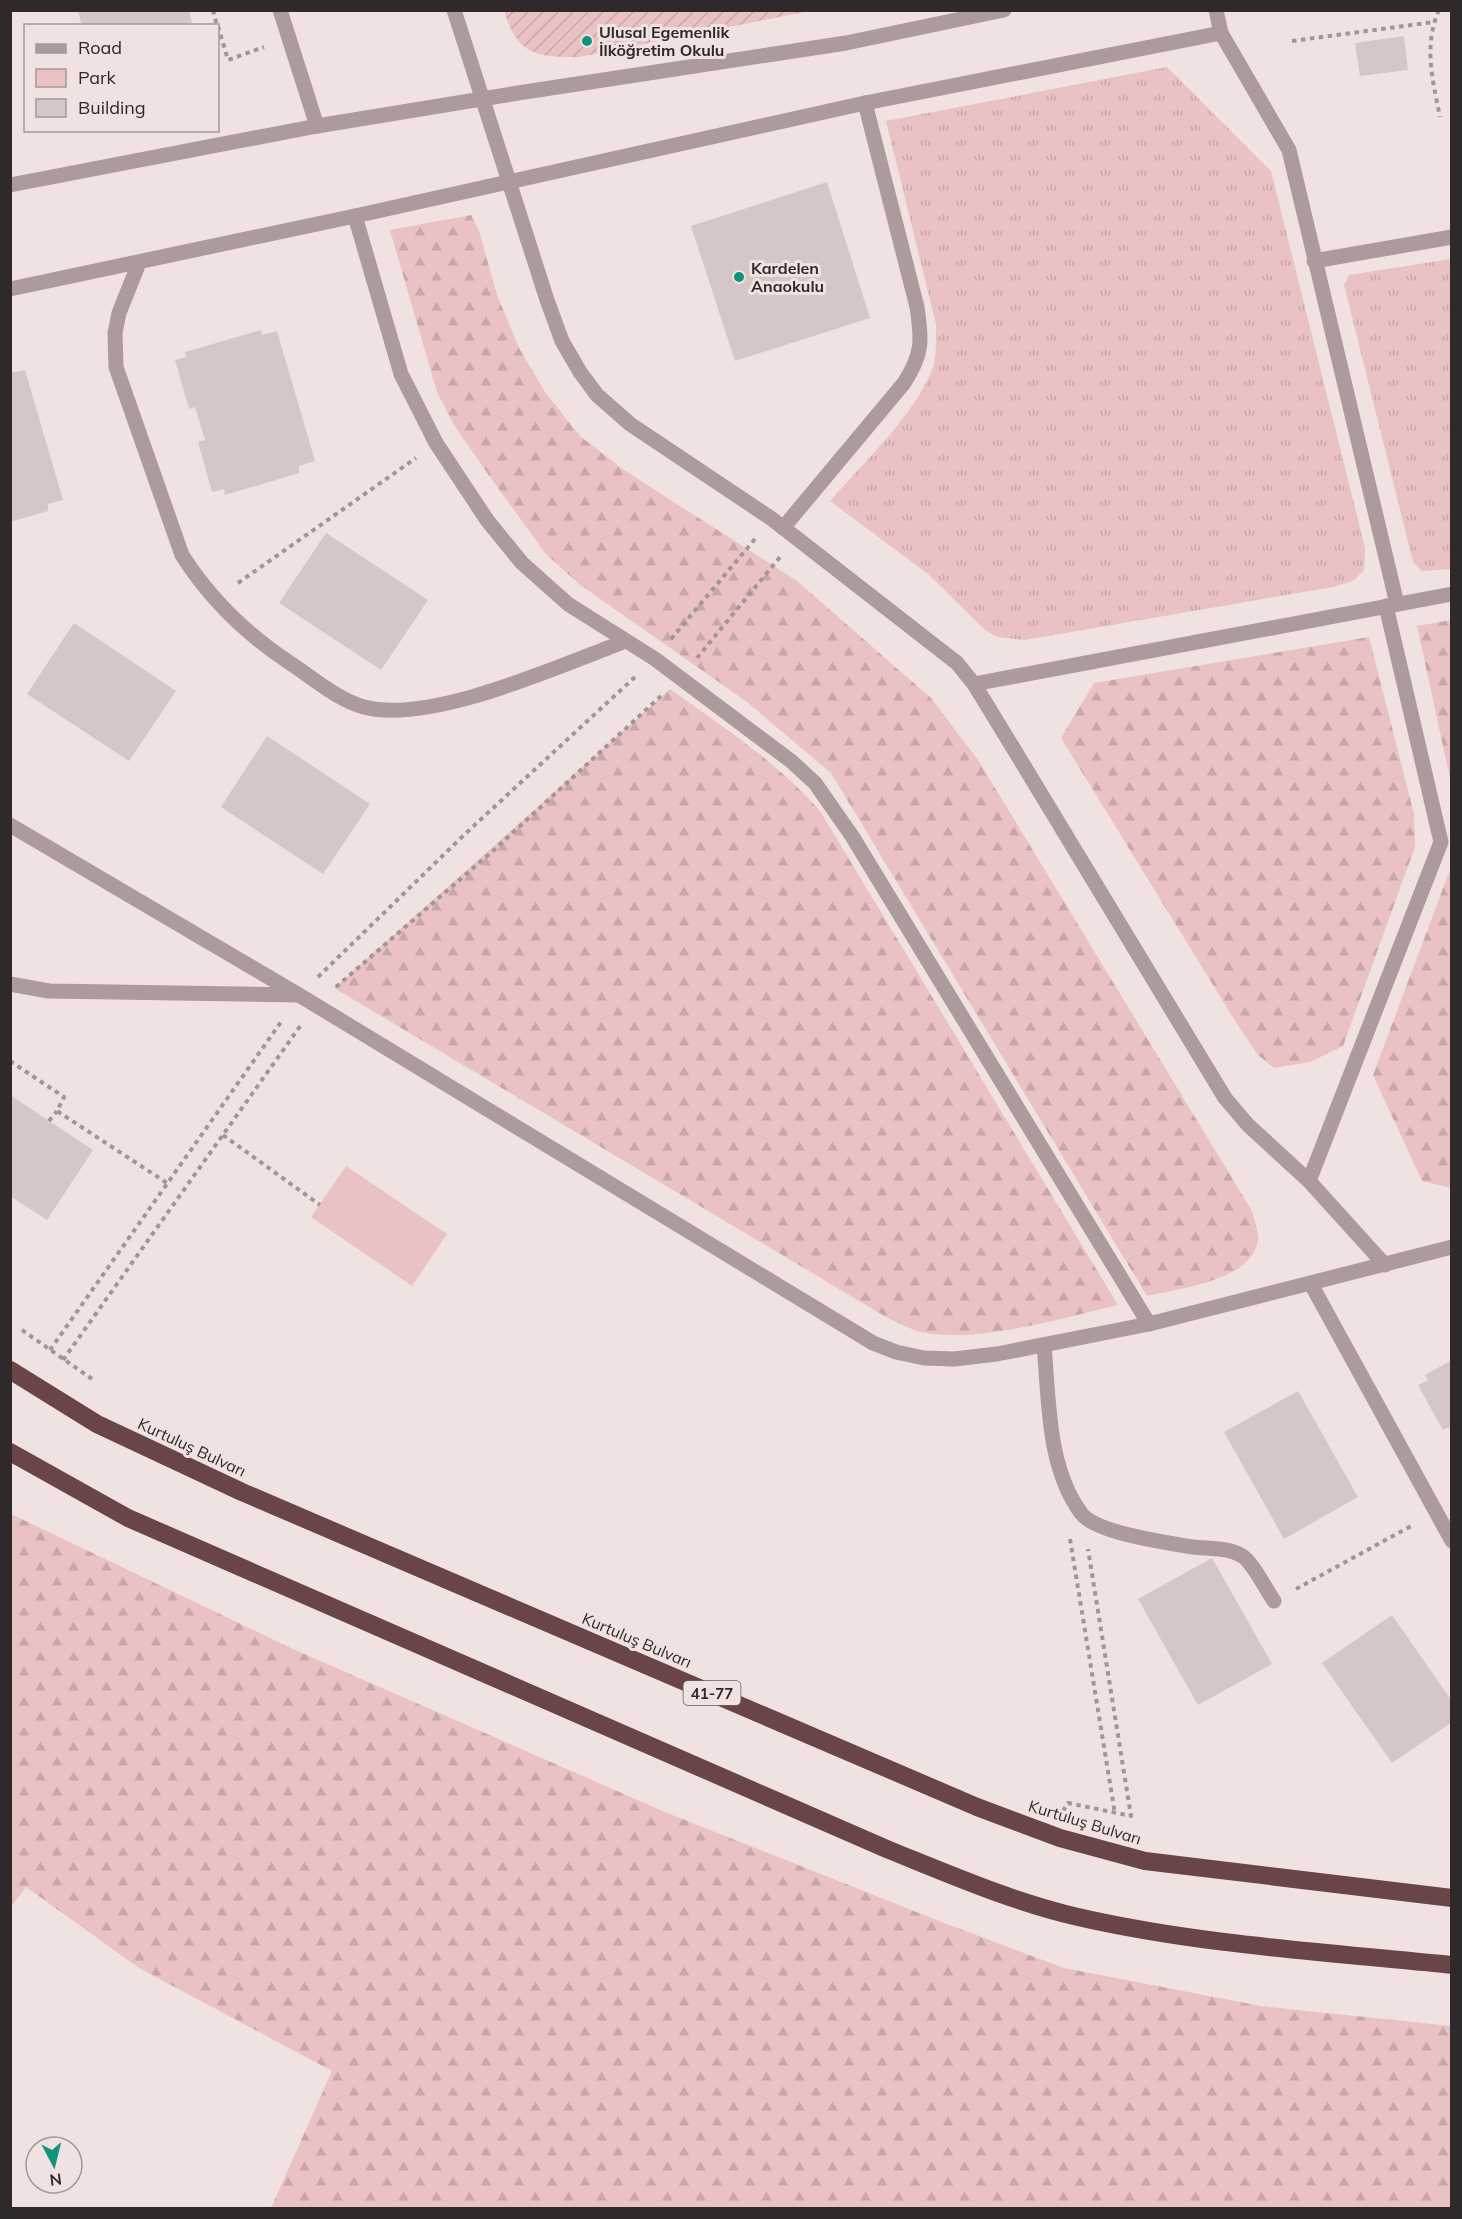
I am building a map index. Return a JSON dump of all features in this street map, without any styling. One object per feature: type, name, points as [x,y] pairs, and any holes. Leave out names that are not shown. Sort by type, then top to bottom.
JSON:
[{"type":"highway","name":"Kurtuluş Bulvarı","points":[[10,1370],[97,1424],[242,1492],[977,1807],[1060,1838],[1145,1861],[1452,1898]]},
{"type":"highway","points":[[10,1452],[129,1518],[889,1850],[991,1891],[1075,1916],[1149,1932],[1452,1965]]},
{"type":"street","points":[[280,10],[317,126]]},
{"type":"street","points":[[454,10],[546,300],[562,341],[580,372],[597,394],[630,424],[777,523],[942,648],[974,684],[1225,1098],[1248,1125],[1309,1181],[1385,1265]]},
{"type":"street","points":[[10,185],[317,126],[483,98],[846,44],[1004,10]]},
{"type":"street","points":[[1216,10],[1221,33],[1288,150],[1344,375],[1392,605],[1446,842],[1309,1181]]},
{"type":"street","points":[[10,289],[139,263],[865,103],[1221,33]]},
{"type":"street","points":[[777,523],[904,383],[915,367],[920,352],[921,335],[916,307],[865,103]]},
{"type":"street","points":[[355,216],[401,374],[436,443],[487,520],[522,563],[568,604],[655,659],[791,761],[815,783],[834,808],[1149,1324]]},
{"type":"street","points":[[1314,261],[1452,237]]},
{"type":"street","points":[[139,263],[119,313],[115,333],[116,367],[182,555],[214,599],[270,649],[342,697],[364,707],[413,710],[446,704],[626,642]]},
{"type":"street","points":[[974,684],[1452,594]]},
{"type":"street","points":[[10,825],[299,995],[873,1343],[896,1352],[954,1359],[1044,1345],[1149,1324],[1452,1247]]},
{"type":"street","points":[[10,984],[49,991],[299,995]]},
{"type":"street","points":[[1311,1284],[1452,1541]]},
{"type":"street","points":[[1044,1345],[1052,1435],[1071,1498],[1082,1516],[1106,1529],[1191,1546],[1232,1551],[1246,1558],[1274,1601]]},
{"type":"path","points":[[1439,10],[1434,22],[1430,64],[1440,117]]},
{"type":"path","points":[[1292,41],[1434,22]]},
{"type":"path","points":[[219,29],[228,60],[289,39]]},
{"type":"path","points":[[214,599],[436,443]]},
{"type":"path","points":[[655,659],[777,523]]},
{"type":"path","points":[[681,678],[796,538]]},
{"type":"path","points":[[10,1061],[64,1097],[49,1121]]},
{"type":"path","points":[[57,1111],[167,1183]]},
{"type":"path","points":[[223,1135],[320,1205]]},
{"type":"path","points":[[22,1330],[92,1379]]},
{"type":"path","points":[[1274,1601],[1436,1512]]},
{"type":"path","points":[[1068,1803],[1131,1816],[1082,1516]]},
{"type":"path","points":[[1069,1536],[1115,1814]]},
{"type":"green space","name":"Ulusal Egemenlik İlköğretim Okulu","points":[[599,10],[600,12],[809,11],[579,57],[551,56],[530,50],[515,37],[504,11]]},
{"type":"green space","points":[[1167,67],[1271,171],[1365,548],[1364,570],[1353,581],[1333,587],[1025,640],[998,637],[985,630],[928,574],[830,501],[913,405],[924,388],[935,359],[936,324],[886,121]]},
{"type":"green space","points":[[471,215],[479,231],[497,295],[519,348],[545,392],[580,436],[624,470],[797,581],[931,698],[978,760],[1252,1211],[1258,1234],[1255,1250],[1246,1262],[1216,1279],[1147,1296],[831,773],[747,702],[579,584],[546,554],[454,425],[437,392],[390,230]]},
{"type":"green space","points":[[1451,259],[1451,569],[1422,571],[1413,562],[1344,285],[1349,275]]},
{"type":"green space","points":[[1452,620],[1451,783],[1417,626]]},
{"type":"green space","points":[[1369,637],[1414,814],[1415,847],[1343,1046],[1310,1062],[1274,1068],[1258,1055],[1237,1024],[1061,738],[1094,683]]},
{"type":"green space","points":[[670,689],[786,776],[820,811],[1118,1305],[1020,1328],[968,1335],[943,1335],[912,1329],[886,1317],[334,988]]},
{"type":"green space","points":[[1451,867],[1451,1188],[1422,1181],[1373,1075]]},
{"type":"green space","points":[[346,1166],[447,1234],[412,1286],[311,1217]]},
{"type":"green space","points":[[11,1514],[293,1649],[665,1812],[1064,1968],[1261,2006],[1451,2026],[1451,2208],[271,2208],[332,2071],[139,1968],[26,1887],[11,1907]]},
{"type":"building","points":[[78,10],[189,10],[192,22],[186,24],[82,24]]},
{"type":"building","points":[[1404,36],[1408,70],[1360,76],[1355,43]]},
{"type":"building","points":[[827,182],[870,318],[735,361],[691,226]]},
{"type":"building","points":[[261,330],[262,335],[277,331],[315,461],[299,466],[299,473],[225,495],[224,489],[212,492],[198,442],[205,440],[195,407],[189,409],[175,360],[186,357],[185,352]]},
{"type":"building","points":[[25,370],[63,500],[48,504],[48,511],[10,522],[10,373]]},
{"type":"building","points":[[326,533],[428,600],[381,670],[279,603]]},
{"type":"building","points":[[74,623],[176,691],[129,761],[27,694]]},
{"type":"building","points":[[267,736],[370,804],[323,874],[221,807]]},
{"type":"building","points":[[10,1095],[93,1150],[47,1220],[10,1196]]},
{"type":"building","points":[[1452,1360],[1452,1431],[1449,1427],[1443,1430],[1418,1385],[1428,1380],[1425,1375]]},
{"type":"building","points":[[1298,1391],[1358,1497],[1284,1539],[1224,1432]]},
{"type":"building","points":[[1212,1558],[1272,1664],[1198,1705],[1138,1599]]},
{"type":"building","points":[[1392,1615],[1452,1701],[1452,1722],[1392,1763],[1322,1663]]},
{"type":"place","name":"Ulusal Egemenlik İlköğretim Okulu","points":[[587,41]]},
{"type":"place","name":"Kardelen Anaokulu","points":[[739,277]]}]
